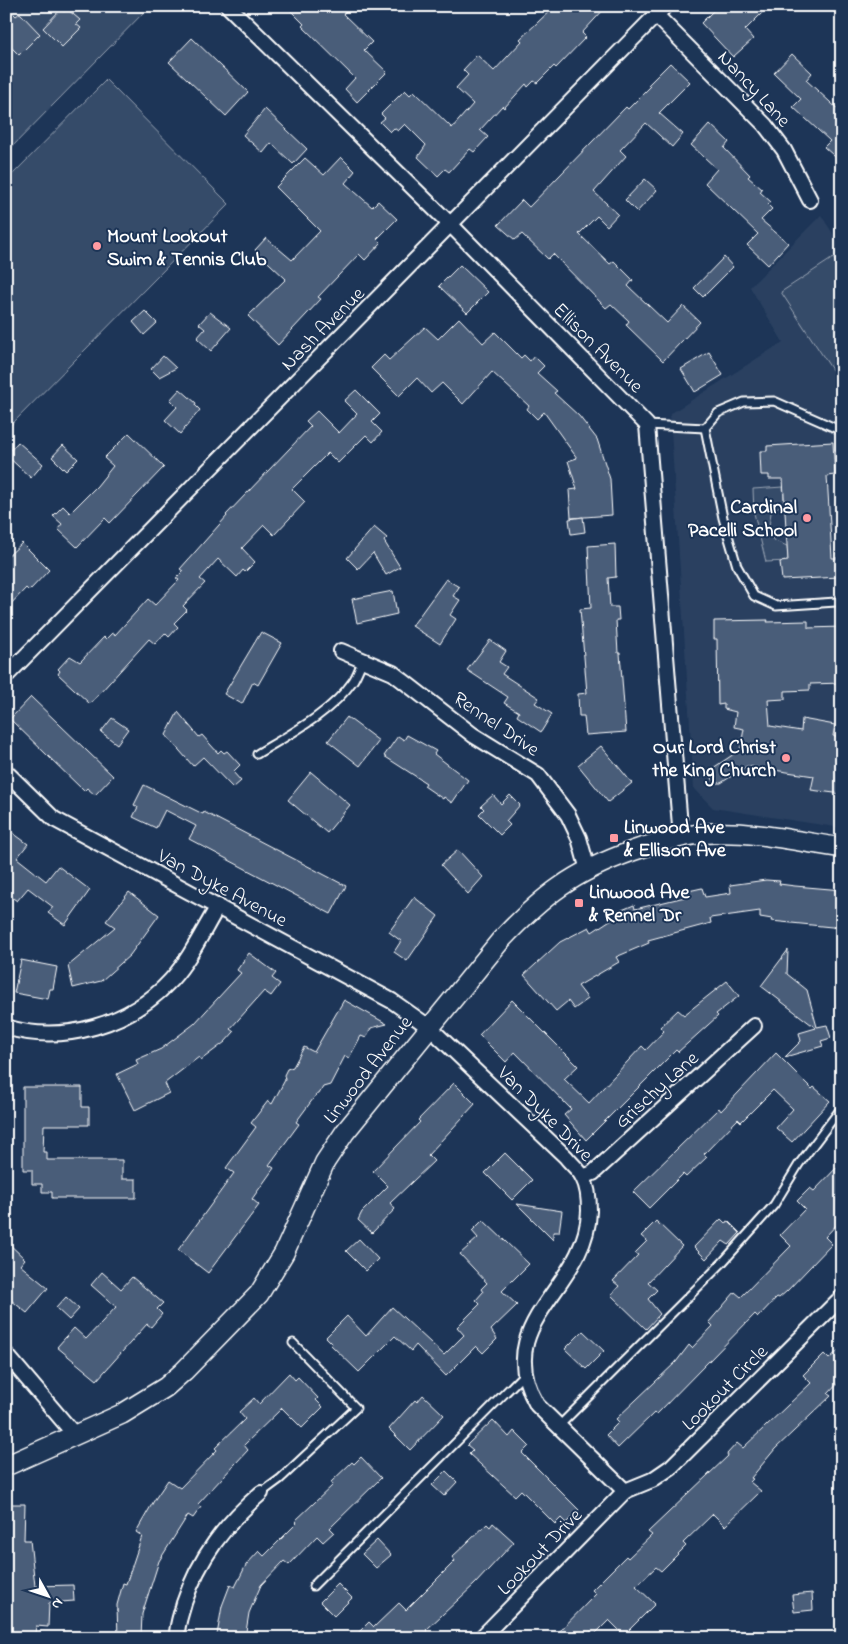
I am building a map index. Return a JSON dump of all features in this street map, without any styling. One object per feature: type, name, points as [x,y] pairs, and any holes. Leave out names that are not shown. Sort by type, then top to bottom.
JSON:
[{"type":"main road","name":"Linwood Avenue","points":[[6,1466],[122,1414],[166,1387],[242,1312],[259,1294],[284,1253],[325,1162],[345,1132],[500,940],[528,911],[560,886],[588,870],[634,852],[681,838],[712,833],[740,834],[842,848]]},
{"type":"street","name":"Ellison Avenue","points":[[228,6],[451,225],[647,425]]},
{"type":"street","name":"Nash Avenue","points":[[6,676],[661,10]]},
{"type":"street","name":"Nancy Lane","points":[[661,10],[765,124],[784,150],[810,200]]},
{"type":"street","points":[[647,425],[681,838]]},
{"type":"street","name":"Rennel Drive","points":[[341,651],[393,673],[473,735],[538,775],[568,815],[579,838],[588,870]]},
{"type":"street","name":"Van Dyke Avenue","points":[[6,772],[54,819],[392,1001],[429,1027]]},
{"type":"street","points":[[6,1027],[34,1032],[58,1033],[105,1024],[126,1014],[147,1002],[170,981],[185,962],[218,906]]},
{"type":"street","name":"Grischy Lane","points":[[583,1177],[593,1173],[600,1167],[754,1026]]},
{"type":"street","name":"Van Dyke Drive","points":[[429,1027],[566,1157],[583,1177],[589,1208],[585,1240],[579,1255],[532,1324],[526,1340],[523,1357],[524,1374],[529,1390],[537,1405],[625,1491]]},
{"type":"street","name":"Lookout Circle","points":[[625,1491],[652,1480],[671,1467],[842,1297]]},
{"type":"street","points":[[6,1354],[74,1434]]},
{"type":"street","name":"Lookout Drive","points":[[481,1638],[625,1491]]},
{"type":"street","points":[[177,1638],[180,1617],[190,1586],[204,1558],[237,1513],[261,1493]]},
{"type":"lane","points":[[705,428],[718,413],[744,402],[774,402],[842,431]]},
{"type":"lane","points":[[647,425],[705,428]]},
{"type":"lane","points":[[705,428],[723,518],[737,566],[754,596],[776,606],[836,602],[842,598]]},
{"type":"lane","points":[[257,754],[331,704],[353,681],[363,659]]},
{"type":"lane","points":[[559,1426],[728,1257],[774,1205],[799,1164],[839,1111]]},
{"type":"lane","points":[[261,1493],[280,1479],[356,1408],[293,1343]]},
{"type":"lane","points":[[314,1586],[524,1374]]},
{"type":"shaded area","points":[[6,6],[150,6],[6,153]]},
{"type":"shaded area","name":"Mount Lookout Swim & Tennis Club","points":[[106,80],[229,204],[6,430],[6,181]]},
{"type":"shaded area","points":[[821,215],[842,248],[842,828],[713,808],[694,788],[670,414],[783,342],[750,287]]},
{"type":"shaded area","points":[[833,258],[842,271],[842,385],[781,292]]},
{"type":"shaded area","points":[[783,487],[784,502],[771,513],[769,526],[773,540],[787,546],[788,561],[766,562],[754,513],[753,489]]},
{"type":"building","points":[[6,6],[16,16],[20,13],[40,34],[19,55],[6,42]]},
{"type":"building","points":[[286,6],[350,6],[343,14],[372,42],[364,50],[387,72],[357,102],[345,89],[355,78],[302,26],[304,24]]},
{"type":"building","points":[[555,6],[607,6],[582,33],[586,37],[556,68],[554,66],[537,83],[534,81],[528,87],[526,84],[504,108],[502,106],[480,130],[488,137],[474,152],[470,149],[449,172],[445,169],[438,176],[418,157],[426,145],[405,124],[398,131],[394,128],[390,132],[380,122],[385,118],[381,114],[405,90],[410,95],[414,91],[452,128],[473,104],[456,88],[468,75],[463,70],[477,55],[494,71],[522,41],[520,39]]},
{"type":"building","points":[[718,6],[769,6],[745,30],[753,39],[733,57],[701,23]]},
{"type":"building","points":[[61,9],[64,12],[67,9],[80,20],[76,24],[81,28],[62,47],[43,28]]},
{"type":"building","points":[[192,38],[248,92],[226,116],[169,62]]},
{"type":"building","points":[[792,54],[812,73],[806,80],[842,113],[842,163],[824,147],[830,141],[793,107],[801,99],[774,73]]},
{"type":"building","points":[[670,63],[690,82],[659,113],[683,134],[672,147],[646,123],[620,150],[626,156],[594,192],[618,214],[607,226],[597,216],[579,234],[610,264],[614,261],[633,280],[628,286],[667,323],[683,306],[700,322],[663,361],[626,325],[629,321],[611,304],[606,308],[553,254],[548,259],[522,234],[515,240],[498,225],[522,200],[529,207],[626,107],[628,109],[650,87],[648,85]]},
{"type":"building","points":[[265,109],[307,149],[293,164],[271,143],[263,153],[243,135]]},
{"type":"building","points":[[710,124],[729,142],[724,148],[750,175],[748,177],[762,189],[760,192],[771,202],[768,205],[772,209],[761,220],[788,243],[768,265],[747,245],[758,234],[705,183],[717,169],[691,145]]},
{"type":"building","points":[[341,157],[355,171],[345,183],[372,207],[378,201],[397,219],[377,239],[381,243],[365,260],[359,254],[318,297],[321,299],[278,345],[248,316],[286,279],[255,250],[266,238],[292,260],[320,231],[276,187],[305,158],[324,175]]},
{"type":"building","points":[[645,179],[657,190],[637,212],[625,200]]},
{"type":"building","points":[[724,257],[733,267],[703,297],[694,288]]},
{"type":"building","points":[[460,265],[488,292],[467,313],[439,286]]},
{"type":"building","points":[[145,311],[157,323],[144,335],[133,322]]},
{"type":"building","points":[[210,312],[231,328],[211,351],[197,338],[205,329],[199,324]]},
{"type":"building","points":[[459,318],[483,343],[495,332],[521,358],[524,355],[530,361],[534,356],[544,366],[537,373],[557,391],[554,393],[579,416],[597,439],[610,479],[612,515],[571,518],[569,490],[577,489],[568,461],[577,458],[544,412],[537,419],[527,409],[529,406],[492,372],[463,404],[442,383],[431,393],[417,378],[399,396],[371,368],[384,355],[389,360],[425,327],[438,339]]},
{"type":"building","points":[[709,352],[723,375],[695,392],[681,369]]},
{"type":"building","points":[[163,356],[176,368],[159,377],[151,369]]},
{"type":"building","points":[[180,389],[196,403],[195,405],[200,410],[180,434],[165,420],[177,407],[170,400]]},
{"type":"building","points":[[356,390],[380,414],[372,422],[382,432],[373,442],[366,435],[338,463],[328,453],[292,489],[305,502],[274,535],[264,525],[242,548],[255,562],[245,572],[243,570],[237,577],[218,559],[200,579],[205,583],[183,606],[187,610],[174,623],[178,627],[169,637],[165,633],[155,644],[149,639],[90,704],[58,674],[60,671],[58,669],[70,656],[80,662],[104,637],[106,639],[112,633],[115,635],[148,599],[155,605],[179,580],[176,578],[183,571],[180,569],[226,515],[311,426],[306,421],[317,411],[339,433],[357,414],[344,401]]},
{"type":"building","points":[[129,433],[164,467],[110,523],[105,518],[77,547],[58,529],[62,524],[53,516],[63,506],[70,513],[97,486],[113,466],[104,458]]},
{"type":"building","points":[[18,442],[43,464],[31,478],[6,455]]},
{"type":"building","name":"Cardinal Pacelli School","points":[[833,442],[835,475],[827,476],[832,558],[838,558],[840,577],[782,580],[780,562],[788,561],[783,479],[769,479],[769,475],[761,475],[760,451],[767,451],[767,446]]},
{"type":"building","points":[[63,445],[78,459],[66,471],[52,457]]},
{"type":"building","points":[[583,517],[585,532],[571,534],[569,519]]},
{"type":"building","points":[[374,527],[387,538],[384,541],[400,567],[386,575],[373,553],[358,569],[347,558]]},
{"type":"building","points":[[22,543],[49,570],[29,591],[26,588],[6,609],[6,558]]},
{"type":"building","points":[[615,544],[616,577],[608,578],[610,607],[618,607],[619,620],[616,620],[618,653],[620,653],[626,732],[586,735],[584,716],[579,716],[578,694],[587,693],[580,609],[591,608],[588,546]]},
{"type":"building","points":[[446,579],[459,587],[453,596],[460,600],[450,615],[456,619],[440,644],[412,626]]},
{"type":"building","points":[[393,591],[397,614],[357,623],[352,599]]},
{"type":"building","points":[[768,620],[767,622],[808,621],[808,628],[842,627],[842,683],[810,684],[810,690],[785,691],[785,699],[768,700],[770,726],[801,731],[802,719],[835,725],[833,736],[840,737],[842,742],[842,794],[811,790],[814,776],[747,766],[721,783],[715,783],[711,776],[713,768],[740,750],[744,729],[734,727],[736,712],[724,709],[724,704],[718,705],[717,639],[714,639],[714,621]]},
{"type":"building","points":[[261,632],[282,643],[258,685],[253,682],[242,704],[224,694]]},
{"type":"building","points":[[490,640],[506,651],[499,662],[507,667],[502,674],[539,698],[535,703],[552,714],[541,732],[517,716],[519,712],[504,703],[508,697],[467,670]]},
{"type":"building","points":[[31,697],[113,776],[95,795],[87,788],[84,791],[10,719]]},
{"type":"building","points":[[178,712],[199,737],[202,735],[218,753],[221,750],[224,753],[227,751],[240,765],[233,772],[241,781],[233,788],[203,757],[193,766],[166,735]]},
{"type":"building","points":[[347,717],[379,741],[360,766],[328,741]]},
{"type":"building","points":[[112,718],[128,729],[117,744],[101,732]]},
{"type":"building","points":[[407,735],[436,751],[434,754],[468,780],[452,803],[424,786],[426,783],[384,756],[398,736],[404,740]]},
{"type":"building","points":[[601,746],[632,783],[608,802],[578,765]]},
{"type":"building","points":[[311,772],[350,805],[327,833],[288,800]]},
{"type":"building","points":[[144,785],[203,814],[204,812],[346,886],[331,914],[189,839],[196,826],[165,810],[156,828],[133,817],[138,807],[134,805]]},
{"type":"building","points":[[493,795],[501,804],[510,795],[520,805],[506,821],[510,825],[500,835],[479,814],[484,809],[481,806]]},
{"type":"building","points":[[6,828],[28,844],[17,858],[46,881],[58,866],[90,890],[65,925],[48,913],[53,907],[28,888],[17,901],[6,893]]},
{"type":"building","points":[[458,850],[483,877],[468,894],[441,865]]},
{"type":"building","points":[[766,880],[780,881],[779,884],[842,890],[842,928],[771,921],[772,919],[760,917],[760,911],[710,918],[711,923],[648,940],[649,943],[616,957],[619,962],[578,986],[588,999],[574,1009],[568,1001],[556,1011],[524,975],[560,942],[589,927],[592,932],[618,915],[617,912],[634,905],[635,909],[685,897],[684,892],[702,888],[705,897],[731,893],[730,885]]},
{"type":"building","points":[[129,892],[159,915],[130,955],[101,981],[73,988],[68,966],[115,927],[106,921]]},
{"type":"building","points":[[414,897],[438,916],[407,961],[394,952],[401,941],[389,932]]},
{"type":"building","points":[[788,950],[787,974],[807,990],[817,1027],[827,1025],[831,1038],[821,1041],[823,1046],[785,1057],[801,1041],[799,1033],[816,1028],[761,986]]},
{"type":"building","points":[[249,953],[276,973],[272,978],[280,984],[271,996],[264,991],[230,1029],[234,1032],[225,1042],[201,1060],[199,1057],[165,1083],[169,1093],[135,1110],[117,1074],[138,1064],[136,1060],[161,1049],[194,1024],[241,973],[237,970]]},
{"type":"building","points":[[21,960],[57,967],[53,989],[50,989],[48,999],[14,993]]},
{"type":"building","points":[[727,981],[739,996],[716,1014],[718,1016],[678,1052],[676,1050],[586,1140],[564,1115],[571,1109],[515,1052],[506,1062],[479,1035],[512,1000],[578,1066],[564,1079],[589,1103],[642,1046],[646,1050],[664,1031],[660,1027],[678,1010],[684,1015]]},
{"type":"building","points":[[344,1000],[387,1024],[371,1028],[366,1038],[361,1036],[349,1058],[345,1056],[330,1085],[323,1087],[296,1122],[299,1124],[269,1165],[274,1168],[252,1199],[259,1205],[208,1273],[178,1250],[234,1173],[226,1168],[256,1127],[251,1123],[268,1101],[272,1104],[285,1080],[284,1075],[287,1069],[293,1067],[304,1047],[314,1052]]},
{"type":"building","points":[[776,1053],[812,1089],[814,1087],[830,1101],[792,1142],[776,1128],[793,1109],[773,1090],[741,1122],[738,1119],[704,1154],[707,1157],[686,1177],[683,1174],[649,1208],[633,1192],[719,1108],[721,1111]]},
{"type":"building","points":[[454,1083],[475,1104],[428,1155],[434,1161],[390,1203],[395,1209],[372,1233],[358,1220],[362,1212],[388,1186],[373,1171]]},
{"type":"building","points":[[23,1087],[82,1087],[82,1107],[89,1107],[89,1125],[44,1125],[43,1152],[47,1152],[47,1160],[122,1160],[122,1179],[136,1179],[136,1198],[52,1198],[52,1192],[42,1192],[42,1184],[32,1184],[32,1170],[23,1170]]},
{"type":"building","points":[[505,1153],[532,1180],[512,1200],[485,1173]]},
{"type":"building","points":[[842,1162],[842,1219],[825,1237],[832,1244],[787,1291],[779,1298],[777,1297],[758,1317],[755,1314],[656,1415],[654,1413],[618,1448],[606,1435],[619,1422],[616,1419],[676,1362],[689,1345],[692,1348],[713,1326],[709,1322],[735,1292],[741,1297],[791,1246],[780,1235],[805,1209],[797,1201],[810,1188],[814,1191]]},
{"type":"building","points":[[517,1204],[562,1211],[559,1232],[553,1232],[553,1240]]},
{"type":"building","points":[[721,1219],[725,1223],[728,1221],[740,1233],[729,1245],[723,1241],[706,1259],[694,1247]]},
{"type":"building","points":[[483,1220],[529,1264],[502,1291],[517,1305],[491,1330],[497,1339],[483,1353],[476,1346],[446,1376],[416,1345],[411,1351],[395,1336],[359,1372],[331,1345],[332,1343],[326,1337],[347,1316],[366,1336],[392,1307],[444,1355],[464,1335],[457,1327],[480,1304],[476,1300],[483,1292],[481,1289],[487,1283],[460,1254],[478,1238],[472,1231]]},
{"type":"building","points":[[656,1221],[682,1246],[648,1282],[657,1290],[648,1299],[660,1314],[646,1329],[611,1295],[619,1286],[613,1281],[638,1255],[635,1253],[647,1241],[641,1236]]},
{"type":"building","points":[[359,1239],[378,1259],[366,1271],[346,1251]]},
{"type":"building","points":[[6,1241],[25,1259],[20,1265],[48,1288],[27,1313],[6,1296]]},
{"type":"building","points":[[102,1272],[121,1289],[132,1277],[163,1303],[157,1309],[162,1314],[151,1327],[147,1324],[97,1380],[57,1347],[74,1328],[86,1339],[116,1307],[91,1285]]},
{"type":"building","points":[[66,1297],[79,1309],[69,1320],[56,1308]]},
{"type":"building","points":[[583,1331],[604,1351],[586,1369],[565,1349]]},
{"type":"building","points":[[842,1347],[842,1379],[828,1394],[831,1396],[775,1449],[751,1478],[753,1479],[750,1482],[761,1491],[725,1526],[713,1514],[683,1543],[686,1546],[661,1571],[656,1567],[636,1586],[655,1604],[624,1635],[609,1620],[594,1635],[591,1631],[585,1638],[553,1638],[596,1594],[592,1590],[626,1556],[628,1558],[652,1535],[648,1532],[728,1456],[727,1454],[737,1443],[743,1448],[811,1383],[803,1375],[824,1354],[829,1359]]},
{"type":"building","points":[[289,1373],[295,1380],[298,1377],[318,1398],[316,1400],[323,1407],[302,1428],[282,1408],[244,1445],[248,1450],[198,1504],[201,1507],[193,1518],[188,1515],[159,1561],[142,1614],[141,1638],[118,1638],[117,1605],[123,1583],[126,1584],[142,1536],[136,1532],[155,1499],[168,1480],[180,1488],[217,1450],[215,1448],[245,1419],[239,1412],[254,1398],[259,1404]]},
{"type":"building","points":[[423,1395],[444,1415],[410,1450],[389,1429],[415,1400],[417,1402]]},
{"type":"building","points":[[493,1420],[509,1437],[514,1431],[529,1446],[522,1453],[579,1510],[566,1523],[561,1518],[555,1524],[521,1490],[515,1496],[469,1454],[473,1450],[467,1445]]},
{"type":"building","points":[[361,1457],[381,1478],[330,1528],[334,1532],[323,1542],[317,1536],[289,1565],[284,1561],[261,1585],[249,1613],[245,1638],[217,1635],[222,1606],[230,1585],[235,1587],[246,1565],[259,1551],[264,1556],[297,1523],[295,1521],[333,1485],[331,1482],[352,1462],[354,1464]]},
{"type":"building","points":[[446,1471],[457,1482],[444,1496],[432,1485]]},
{"type":"building","points":[[6,1504],[25,1504],[24,1540],[30,1540],[35,1586],[73,1585],[74,1601],[49,1603],[48,1627],[36,1626],[35,1634],[6,1633]]},
{"type":"building","points":[[493,1523],[514,1542],[475,1584],[426,1630],[421,1638],[353,1638],[369,1622],[374,1627],[399,1603],[406,1610],[455,1561],[452,1557],[487,1524],[490,1527]]},
{"type":"building","points":[[377,1540],[391,1555],[376,1568],[362,1554]]},
{"type":"building","points":[[338,1584],[352,1598],[334,1616],[320,1602]]},
{"type":"building","points":[[812,1593],[813,1610],[794,1612],[792,1595]]},
{"type":"place","name":"Mount Lookout Swim & Tennis Club","points":[[97,246]]},
{"type":"place","name":"Cardinal Pacelli School","points":[[807,518]]},
{"type":"place","name":"Our Lord Christ the King Church","points":[[786,758]]},
{"type":"place","name":"Linwood Ave & Ellison Ave","points":[[614,838]]},
{"type":"place","name":"Linwood Ave & Rennel Dr","points":[[579,903]]}]
